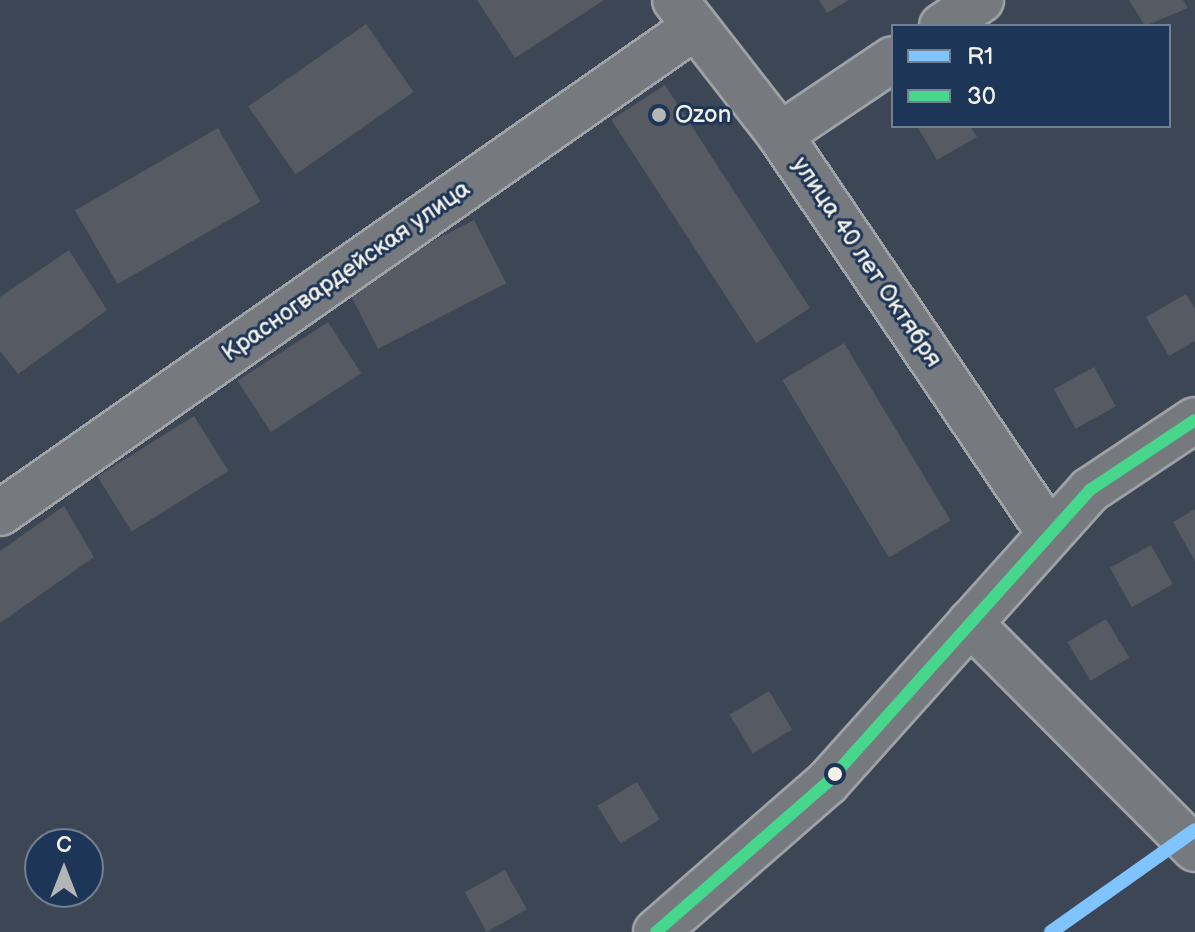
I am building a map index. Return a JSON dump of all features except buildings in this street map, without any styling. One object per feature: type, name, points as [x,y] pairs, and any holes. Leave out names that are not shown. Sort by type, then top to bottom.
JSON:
[{"type":"street","points":[[945,24],[981,0]]},
{"type":"street","name":"улица 40 лет Октября","points":[[684,14],[780,135],[1049,532]]},
{"type":"street","name":"Красногвардейская улица","points":[[0,513],[684,14]]},
{"type":"street","points":[[780,135],[891,60]]},
{"type":"street","points":[[656,932],[827,783],[1049,532],[1090,490],[1195,420]]},
{"type":"street","points":[[970,623],[1195,849]]},
{"type":"transit line","name":"30","points":[[656,932],[827,783],[1090,490],[1195,420]]},
{"type":"transit line","name":"R1","points":[[1051,932],[1195,830]]},
{"type":"place","name":"Ozon","points":[[659,115]]}]
